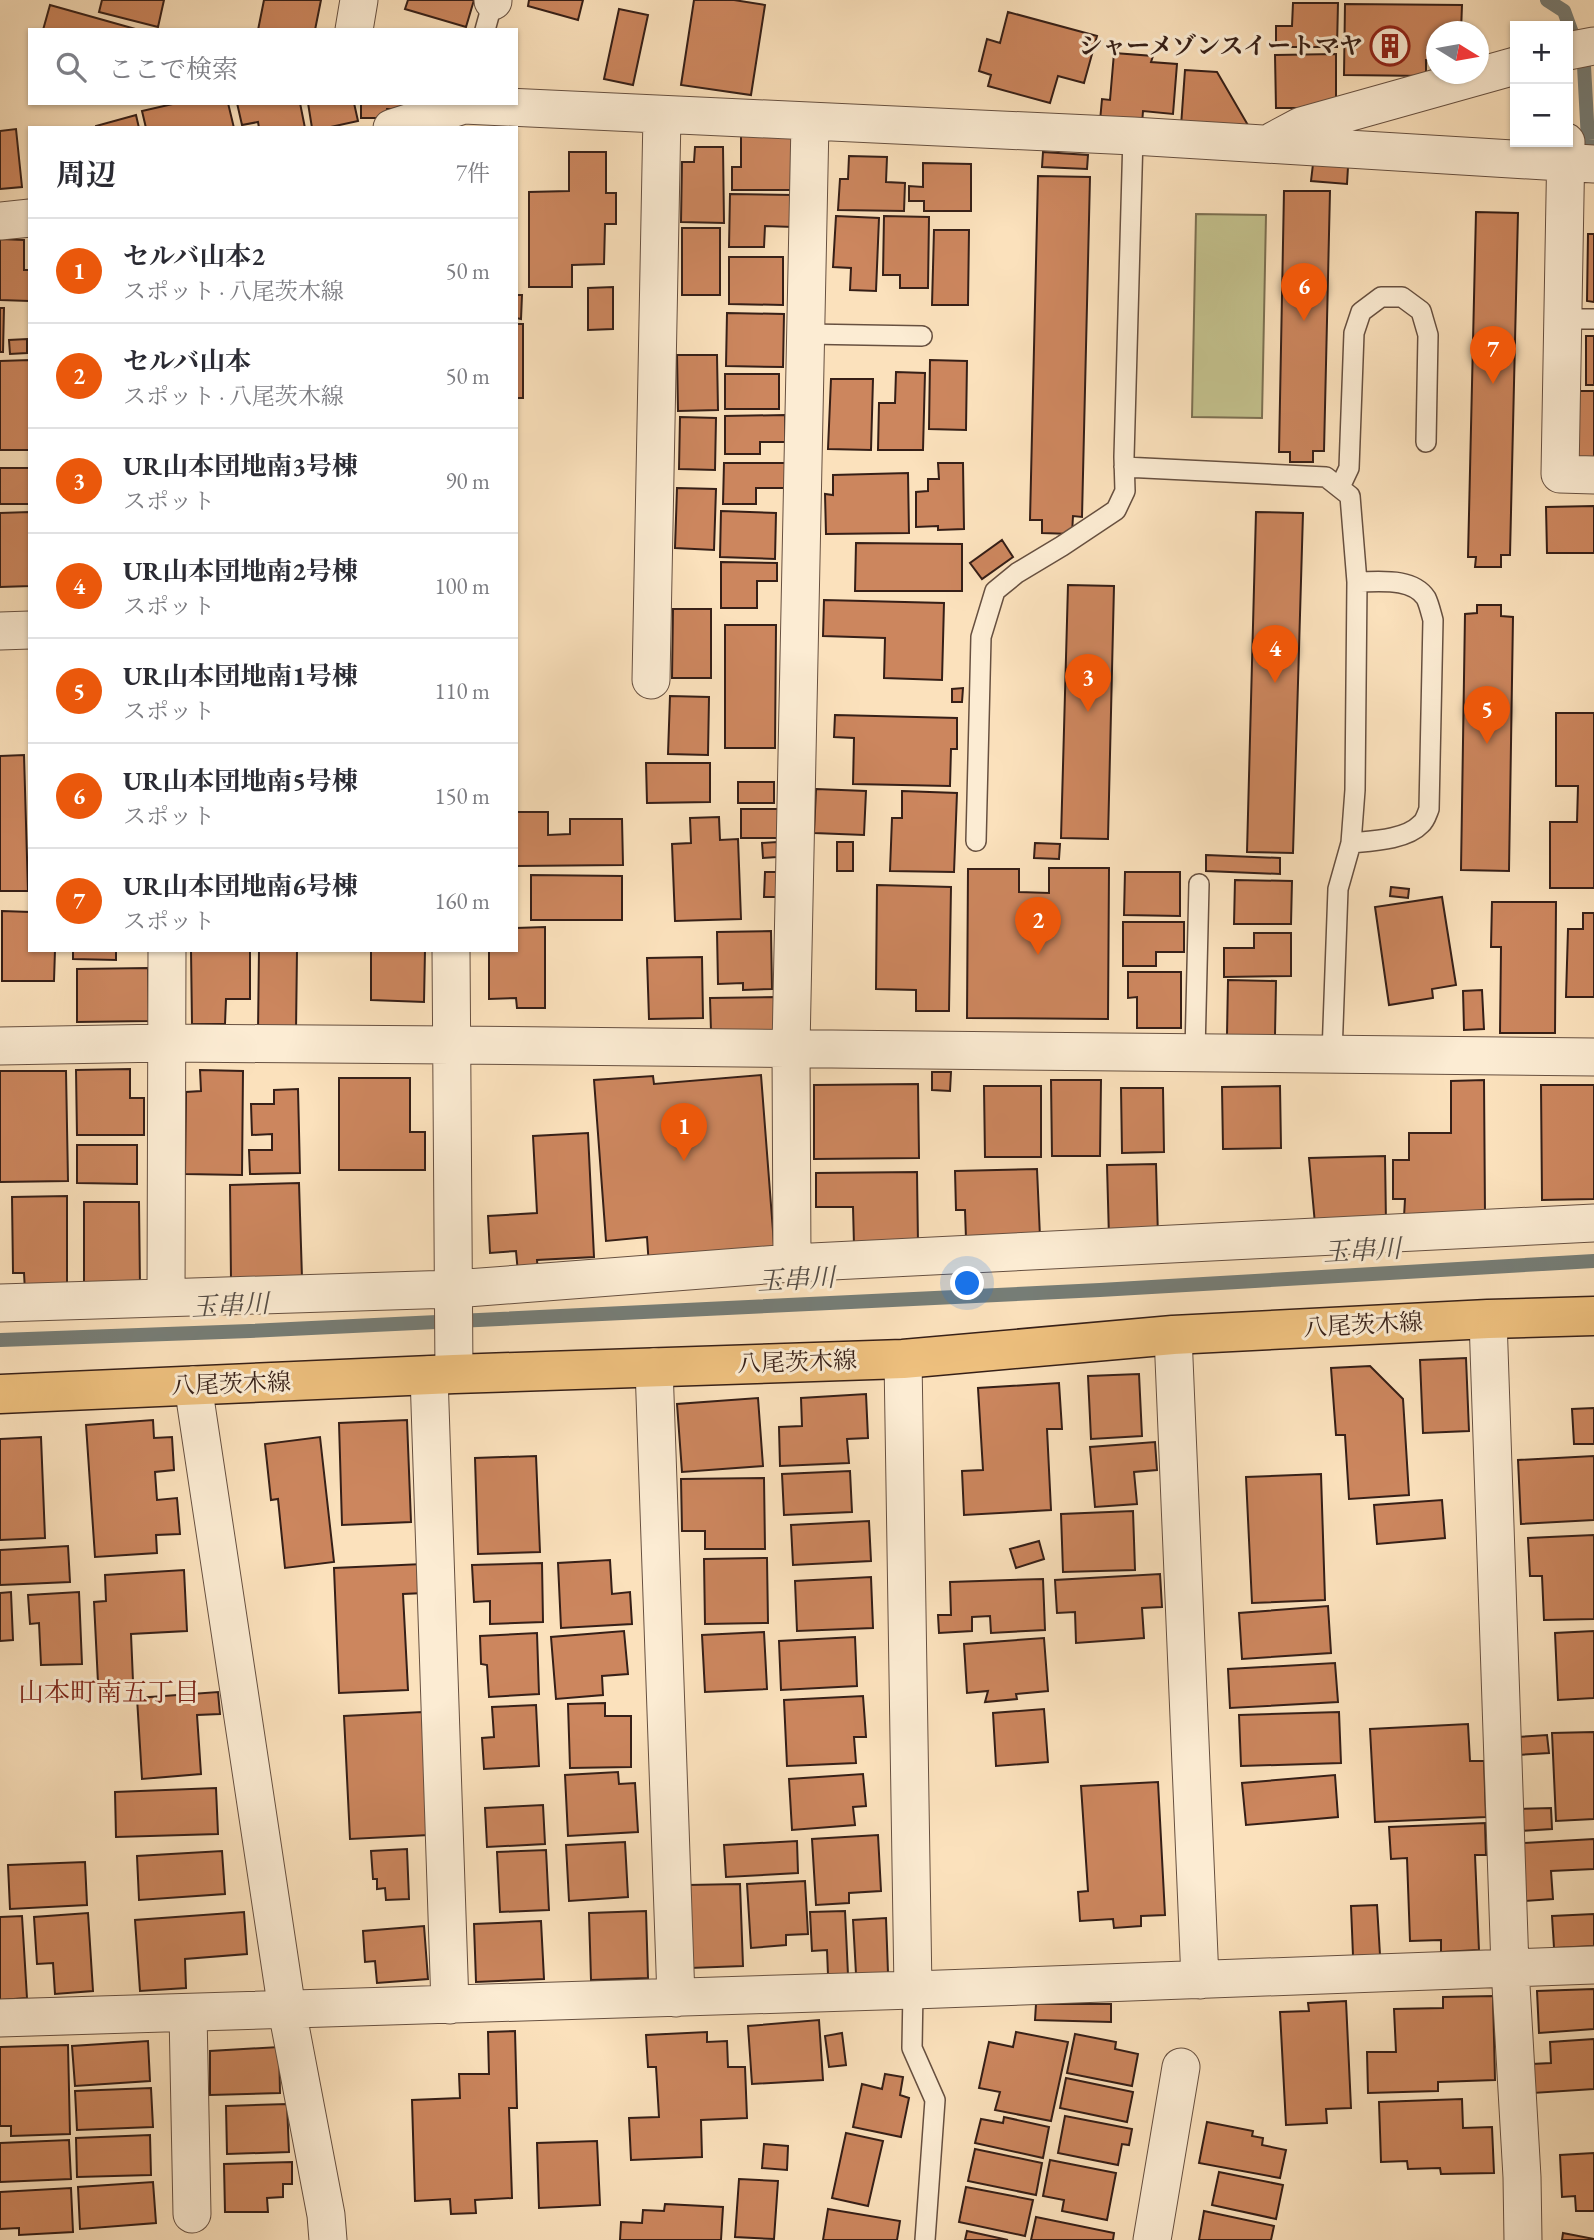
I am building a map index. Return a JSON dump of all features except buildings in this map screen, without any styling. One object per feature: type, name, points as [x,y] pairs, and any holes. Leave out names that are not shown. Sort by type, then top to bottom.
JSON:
[{"type":"main road","name":"八尾茨木線","points":[[0,1394],[193,1385],[446,1366],[654,1367],[903,1359],[1173,1335],[1594,1316]]},
{"type":"street","points":[[355,28],[359,0]]},
{"type":"street","points":[[1573,50],[1594,46]]},
{"type":"street","points":[[1269,143],[1301,126],[1510,67]]},
{"type":"street","points":[[399,126],[448,113],[662,115],[1576,155],[1579,319],[1560,474],[1594,475]]},
{"type":"street","points":[[651,680],[662,115]]},
{"type":"street","points":[[792,1262],[791,1048],[810,122]]},
{"type":"street","points":[[0,221],[28,218]]},
{"type":"street","points":[[0,631],[28,631]]},
{"type":"street","points":[[166,1298],[167,952]]},
{"type":"street","points":[[450,2005],[446,1366],[454,1297],[451,952]]},
{"type":"street","points":[[0,1046],[166,1043],[1594,1057]]},
{"type":"street","points":[[0,1303],[166,1298],[454,1297],[792,1262],[1594,1223]]},
{"type":"street","points":[[1488,1319],[1510,1968],[1523,2240]]},
{"type":"street","points":[[1173,1335],[1200,1980]]},
{"type":"street","points":[[903,1359],[913,1990]]},
{"type":"street","points":[[654,1367],[676,1998]]},
{"type":"street","points":[[193,1385],[288,2010],[326,2215],[328,2240]]},
{"type":"street","points":[[0,2018],[676,1998],[1594,1965]]},
{"type":"street","points":[[188,2012],[192,2214]]},
{"type":"street","points":[[1152,2240],[1181,2067]]},
{"type":"lane","points":[[486,28],[493,0]]},
{"type":"lane","points":[[976,841],[981,637],[995,591],[1017,573],[1116,510],[1125,491],[1133,136]]},
{"type":"lane","points":[[1340,488],[1349,468],[1354,333],[1360,312],[1381,297],[1402,297],[1420,311],[1429,335],[1426,442]]},
{"type":"lane","points":[[807,334],[922,337]]},
{"type":"lane","points":[[1124,467],[1326,477],[1350,496],[1357,582],[1355,790],[1351,843],[1338,889],[1332,1054]]},
{"type":"lane","points":[[1351,843],[1404,834],[1422,824],[1429,809],[1433,620],[1425,597],[1412,587],[1398,582],[1357,582]]},
{"type":"lane","points":[[1195,1052],[1199,884]]},
{"type":"lane","points":[[913,1990],[912,2048],[935,2100],[925,2240]]},
{"type":"shaded area","points":[[1196,214],[1266,215],[1262,418],[1192,417]]},
{"type":"waterway","points":[[1547,0],[1564,11],[1584,66],[1588,140],[1594,149]]},
{"type":"waterway","name":"玉串川","points":[[0,1340],[250,1331],[1100,1290],[1594,1261]]},
{"type":"place","name":"シャーメゾンスイートマヤ","points":[[1390,46]]},
{"type":"place","name":"UR山本団地南5号棟","points":[[1304,321]]},
{"type":"place","name":"UR山本団地南6号棟","points":[[1493,384]]},
{"type":"place","name":"UR山本団地南2号棟","points":[[1275,683]]},
{"type":"place","name":"UR山本団地南3号棟","points":[[1088,712]]},
{"type":"place","name":"UR山本団地南1号棟","points":[[1487,744]]},
{"type":"place","name":"セルバ山本","points":[[1038,955]]},
{"type":"place","name":"セルバ山本2","points":[[684,1161]]},
{"type":"district","name":"山本町南五丁目","points":[[109,1692]]}]
